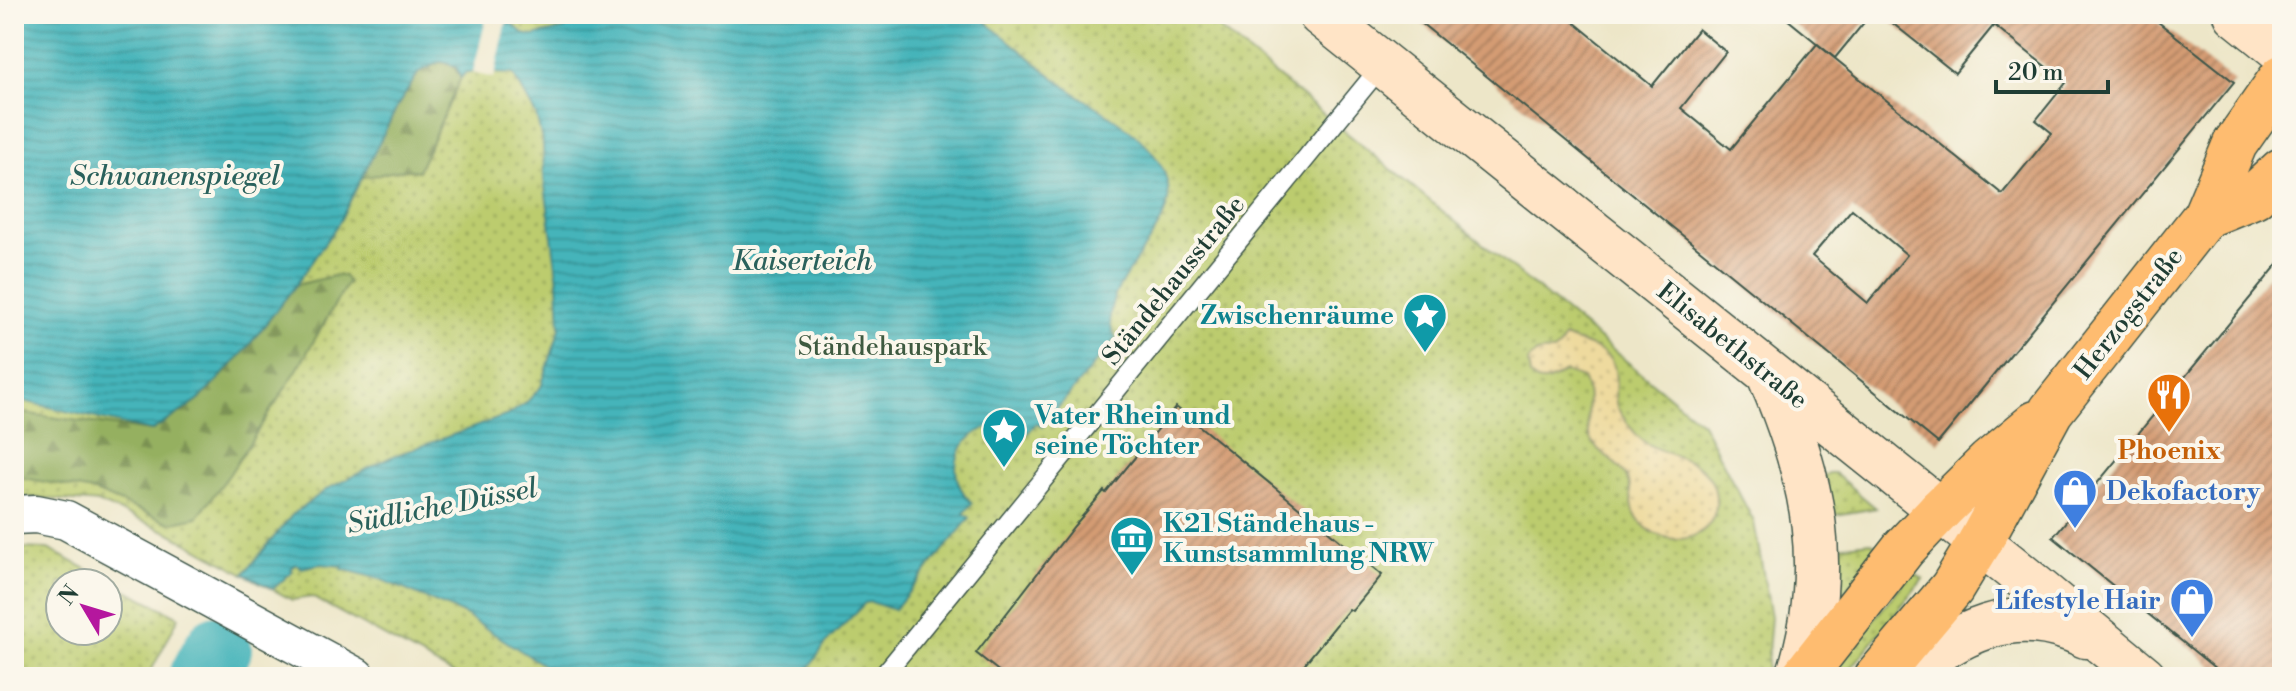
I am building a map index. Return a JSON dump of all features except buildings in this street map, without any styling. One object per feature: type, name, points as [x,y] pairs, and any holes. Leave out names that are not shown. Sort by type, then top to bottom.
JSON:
[{"type":"main road","name":"Elisabethstraße","points":[[1320,14],[2144,677]]},
{"type":"main road","points":[[2236,14],[2282,51]]},
{"type":"main road","name":"Herzogstraße","points":[[1877,677],[1952,588],[2051,411],[2205,216],[2235,144],[2282,77]]},
{"type":"main road","name":"Herzogstraße","points":[[2205,216],[2254,196],[2282,170]]},
{"type":"main road","points":[[1768,372],[1794,436],[1816,528],[1811,634],[1800,677]]},
{"type":"main road","name":"Herzogstraße","points":[[1800,677],[1904,548],[1989,462],[2051,411]]},
{"type":"main road","points":[[1899,677],[1963,635],[1985,626],[2004,623],[2051,624],[2083,634],[2110,648]]},
{"type":"street","points":[[14,515],[36,514],[66,520],[356,677]]},
{"type":"lane","name":"Ständehausstraße","points":[[882,677],[1383,64]]},
{"type":"green space","name":"Ständehauspark","points":[[14,14],[1201,14],[1702,423],[1754,522],[1771,617],[1766,675],[459,677],[312,597],[292,600],[170,533],[100,503],[26,497],[14,499]]},
{"type":"green space","points":[[439,62],[452,64],[461,78],[418,171],[404,170],[362,177],[398,105],[419,72]]},
{"type":"green space","points":[[344,276],[348,282],[297,370],[229,475],[197,517],[170,523],[92,491],[14,476],[14,412],[151,431],[198,401],[242,354],[296,285]]},
{"type":"green space","points":[[1834,473],[1876,508],[1834,515],[1824,476]]},
{"type":"green space","points":[[1871,542],[1881,549],[1841,592],[1838,589],[1837,546]]},
{"type":"green space","points":[[14,548],[48,549],[83,567],[44,567],[44,647],[124,647],[124,588],[179,617],[148,677],[14,677]]},
{"type":"green space","points":[[1912,572],[1923,579],[1844,677],[1827,677]]},
{"type":"sand","points":[[1564,337],[1608,357],[1615,369],[1616,403],[1636,434],[1655,448],[1690,461],[1708,476],[1714,487],[1716,504],[1713,518],[1695,535],[1682,539],[1668,538],[1654,533],[1641,523],[1634,511],[1624,473],[1590,439],[1587,391],[1583,378],[1565,372],[1551,380],[1539,382],[1530,376],[1528,362],[1531,358],[1539,352],[1553,352]]},
{"type":"water","name":"Kaiserteich","points":[[14,14],[473,14],[511,23],[524,34],[533,36],[565,29],[578,14],[972,14],[983,19],[1064,86],[1111,117],[1148,147],[1164,172],[1168,186],[1167,205],[1148,244],[1113,301],[1110,320],[1116,338],[1042,427],[1036,423],[1028,433],[1010,426],[993,426],[978,432],[966,442],[958,455],[956,471],[960,487],[972,503],[964,513],[970,518],[894,610],[865,603],[827,642],[803,677],[562,677],[463,614],[380,579],[342,569],[343,566],[321,564],[302,568],[296,564],[291,569],[293,571],[273,589],[244,574],[292,515],[327,489],[391,457],[508,415],[526,403],[541,387],[560,328],[558,281],[544,179],[543,145],[536,115],[513,74],[466,72],[461,78],[457,68],[447,62],[439,62],[419,72],[398,105],[340,221],[296,285],[242,354],[198,401],[151,431],[14,399]]},
{"type":"pier","points":[[487,15],[507,19],[494,78],[473,73]]},
{"type":"waterway","name":"Südliche Düssel","points":[[203,677],[218,649]]},
{"type":"place","name":"Zwischenräume","points":[[1425,354]]},
{"type":"place","name":"Phoenix","points":[[2169,434]]},
{"type":"place","name":"Vater Rhein und seine Töchter","points":[[1004,469]]},
{"type":"place","name":"Dekofactory","points":[[2075,530]]},
{"type":"place","name":"K21 Ständehaus - Kunstsammlung NRW","points":[[1132,577]]},
{"type":"place","name":"Lifestyle Hair","points":[[2192,639]]},
{"type":"water label","name":"Schwanenspiegel","points":[[175,175]]}]
